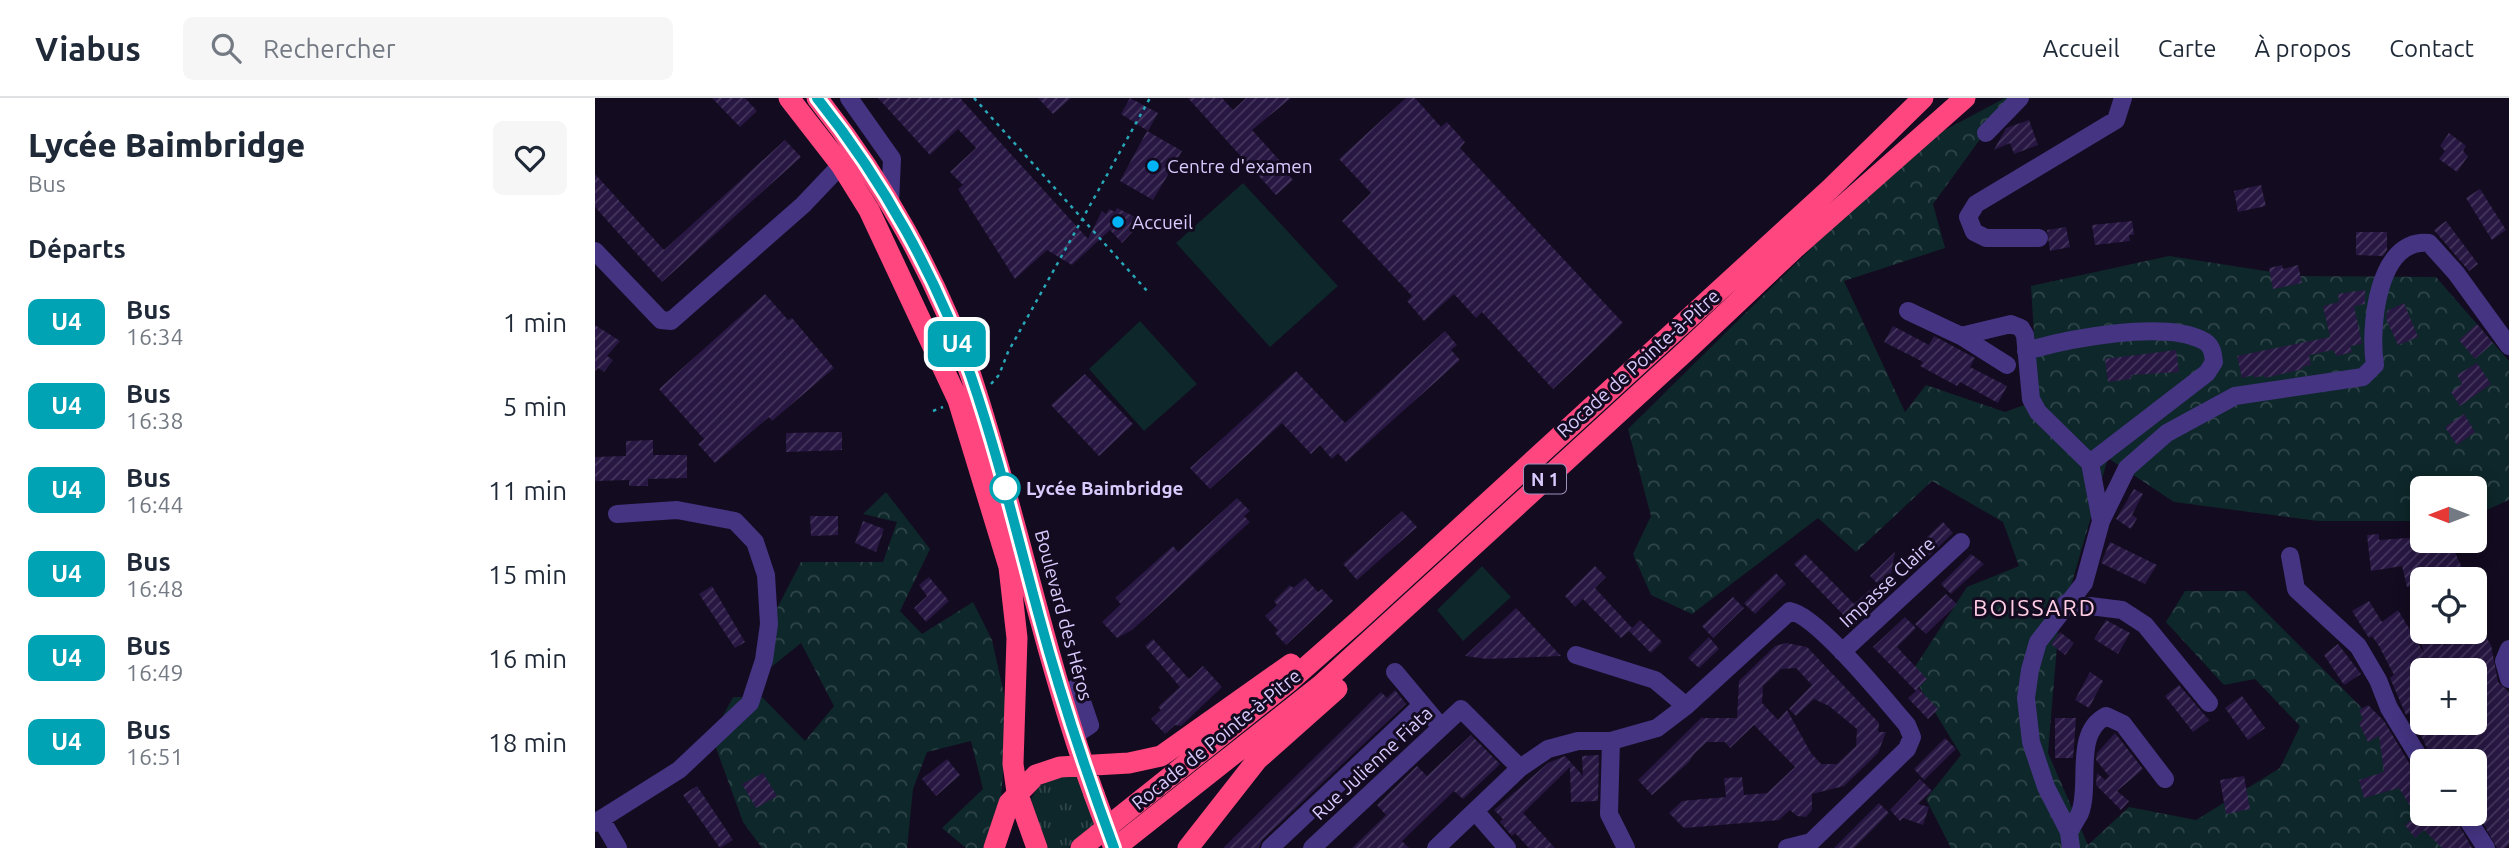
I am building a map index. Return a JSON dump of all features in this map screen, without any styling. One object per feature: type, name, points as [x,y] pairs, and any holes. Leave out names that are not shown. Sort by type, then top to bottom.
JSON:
[{"type":"highway","points":[[789,98],[841,165],[869,210],[958,400],[1009,567],[1016,618],[1013,764],[1017,792],[1037,848]]},
{"type":"highway","name":"Boulevard des Héros","points":[[817,98],[853,143],[890,204],[933,287],[976,393],[1016,526],[1062,697],[1115,848]]},
{"type":"highway","name":"Rocade de Pointe-à-Pitre","points":[[1081,848],[1290,681],[1358,621],[1830,189],[1923,98]]},
{"type":"highway","name":"Rocade de Pointe-à-Pitre","points":[[1115,848],[1321,685],[1794,249],[1965,98]]},
{"type":"highway","points":[[994,848],[1004,814],[1017,792],[1042,772],[1084,765],[1129,763],[1161,756],[1283,669],[1358,621]]},
{"type":"highway","points":[[1188,848],[1257,760],[1350,677],[1374,636]]},
{"type":"street","points":[[849,98],[892,159],[890,204]]},
{"type":"street","points":[[1986,134],[2020,98]]},
{"type":"street","points":[[2039,238],[1986,237],[1974,232],[1968,217],[1976,204],[2116,120],[2123,98]]},
{"type":"street","points":[[595,251],[661,320],[671,321],[803,205],[841,165]]},
{"type":"street","points":[[2070,840],[2046,787],[2031,742],[2026,698],[2029,670],[2038,642],[2084,583],[2101,521],[2127,468],[2167,433],[2235,396],[2363,377],[2375,365],[2371,342],[2378,295],[2391,264],[2405,247],[2416,241],[2429,243],[2456,273],[2509,346]]},
{"type":"street","points":[[1908,312],[1961,336],[2007,365]]},
{"type":"street","points":[[1961,336],[2016,325],[2025,335],[2031,400],[2034,407],[2090,463],[2101,521]]},
{"type":"street","points":[[2026,351],[2086,336],[2127,332],[2173,334],[2202,340],[2212,349],[2214,362],[2207,373],[2090,463]]},
{"type":"street","points":[[617,514],[677,510],[735,521],[755,542],[766,575],[769,624],[764,660],[750,703],[679,770],[598,821],[618,848]]},
{"type":"street","name":"Impasse Claire","points":[[1842,652],[1961,542]]},
{"type":"street","points":[[2290,556],[2295,589],[2358,646],[2378,680],[2389,708],[2414,749]]},
{"type":"street","points":[[2066,603],[2122,610],[2145,625],[2210,703]]},
{"type":"street","points":[[1436,848],[1520,768],[1548,749],[1578,741],[1611,741],[1657,728],[1686,706],[1786,611],[1801,616],[1842,652],[1907,725],[1912,737],[1910,745],[1811,842],[1787,848]]},
{"type":"street","points":[[2509,649],[2504,661],[2509,679]]},
{"type":"street","points":[[1576,655],[1655,680],[1686,706]]},
{"type":"street","points":[[1395,672],[1441,727]]},
{"type":"street","points":[[1271,848],[1422,705]]},
{"type":"street","name":"Rue Julienne Fiata","points":[[1312,848],[1461,709],[1520,768]]},
{"type":"street","points":[[2070,840],[2080,812],[2085,759],[2092,729],[2101,719],[2106,716],[2123,724],[2165,779]]},
{"type":"street","points":[[1611,741],[1609,814],[1626,848]]},
{"type":"street","points":[[1475,811],[1507,848]]},
{"type":"street","points":[[2472,826],[2486,848]]},
{"type":"path","points":[[974,98],[1148,292]]},
{"type":"path","points":[[976,393],[989,386],[999,375],[1008,352],[1150,98]]},
{"type":"green space","points":[[2005,98],[2010,98],[1933,204],[1945,248],[1844,281],[1905,412],[1926,385],[2005,412],[2038,400],[2031,286],[2169,256],[2297,276],[2436,277],[2509,361],[2509,500],[2487,510],[2487,476],[2410,476],[2410,521],[2318,521],[2174,502],[2108,458],[2066,603],[2060,610],[2048,753],[2088,845],[2129,807],[2196,820],[2280,768],[2300,726],[2255,679],[2224,685],[2166,622],[2185,591],[2245,591],[2361,707],[2410,783],[2410,826],[2438,826],[2448,842],[2442,848],[1951,848],[1926,799],[1961,755],[1911,673],[1967,587],[2019,566],[2003,522],[1932,481],[1856,552],[1818,518],[1692,614],[1651,595],[1633,554],[1651,516],[1628,429],[1915,146]]},
{"type":"green space","points":[[1243,183],[1338,286],[1270,347],[1176,243]]},
{"type":"green space","points":[[1140,321],[1197,384],[1144,431],[1089,369]]},
{"type":"green space","points":[[886,492],[930,549],[900,611],[922,634],[973,602],[992,640],[1008,712],[1000,810],[989,848],[966,848],[942,828],[983,789],[971,741],[927,752],[913,789],[907,848],[762,848],[743,822],[712,737],[733,697],[762,697],[805,741],[834,706],[801,643],[770,668],[756,649],[801,562],[883,562],[897,522],[863,514]]},
{"type":"green space","points":[[1482,566],[1511,597],[1463,641],[1437,610]]},
{"type":"green space","points":[[1068,772],[1080,779],[1097,826],[1068,848],[1045,848],[1031,799],[1042,779]]},
{"type":"building","points":[[712,98],[745,98],[757,111],[740,127]]},
{"type":"building","points":[[878,98],[960,98],[1088,239],[1102,211],[1106,214],[1109,209],[1115,212],[1117,208],[1135,217],[1130,227],[1135,229],[1122,243],[1110,230],[1072,265],[1047,250],[1015,279],[958,189],[963,185],[950,172],[976,148],[958,129],[930,155]]},
{"type":"building","points":[[1038,98],[1071,98],[1053,114]]},
{"type":"building","points":[[1130,98],[1158,113],[1148,131],[1121,114]]},
{"type":"building","points":[[1188,98],[1222,98],[1233,110],[1246,98],[1291,98],[1252,130],[1290,172],[1288,174],[1293,180],[1276,195]]},
{"type":"building","points":[[1406,98],[1415,98],[1441,127],[1447,122],[1465,142],[1460,148],[1623,323],[1553,389],[1482,312],[1476,318],[1454,294],[1424,321],[1407,301],[1412,296],[1342,221],[1371,193],[1339,159]]},
{"type":"building","points":[[2029,120],[2038,145],[2014,154],[2010,143],[1994,150],[2006,128]]},
{"type":"building","name":"Centre d'examen","points":[[1147,131],[1182,151],[1153,200],[1120,181]]},
{"type":"building","points":[[2449,133],[2466,146],[2463,151],[2468,156],[2457,172],[2439,159],[2445,151],[2440,146]]},
{"type":"building","points":[[785,140],[801,157],[662,282],[595,207],[595,174],[664,250]]},
{"type":"building","points":[[2261,185],[2266,206],[2238,212],[2234,191]]},
{"type":"building","points":[[2480,189],[2506,230],[2492,240],[2466,198]]},
{"type":"building","points":[[2132,221],[2134,235],[2129,235],[2130,241],[2095,245],[2092,225]]},
{"type":"building","points":[[2446,221],[2478,264],[2469,271],[2434,230]]},
{"type":"building","points":[[2066,227],[2070,247],[2050,251],[2047,230]]},
{"type":"building","points":[[2356,232],[2387,232],[2387,250],[2383,256],[2356,255]]},
{"type":"building","points":[[2282,265],[2283,269],[2298,265],[2302,283],[2273,289],[2269,268]]},
{"type":"building","points":[[2365,290],[2365,304],[2354,306],[2362,344],[2350,346],[2352,352],[2337,356],[2333,350],[2309,355],[2311,365],[2302,367],[2303,369],[2265,378],[2264,375],[2254,378],[2254,375],[2242,378],[2237,356],[2330,337],[2323,306],[2339,302],[2338,294]]},
{"type":"building","points":[[765,294],[788,320],[792,318],[834,368],[772,421],[769,417],[715,463],[698,444],[704,439],[659,389]]},
{"type":"building","points":[[2404,303],[2418,337],[2398,345],[2386,319],[2387,311]]},
{"type":"building","points":[[2477,324],[2493,343],[2475,359],[2459,340]]},
{"type":"building","points":[[595,325],[620,341],[607,356],[613,360],[604,372],[598,368],[595,371]]},
{"type":"building","points":[[1893,326],[1929,345],[1934,336],[1975,358],[1970,367],[2007,386],[1998,403],[1960,382],[1957,386],[1920,366],[1923,362],[1884,342]]},
{"type":"building","points":[[1445,331],[1457,345],[1451,350],[1460,360],[1346,462],[1338,453],[1332,459],[1320,445],[1311,454],[1282,423],[1210,489],[1190,468],[1296,371],[1345,423]]},
{"type":"building","points":[[2176,350],[2179,372],[2131,375],[2131,379],[2108,382],[2105,359]]},
{"type":"building","points":[[2477,363],[2491,384],[2460,406],[2451,392],[2462,384],[2457,375]]},
{"type":"building","points":[[1085,374],[1133,424],[1099,456],[1051,405]]},
{"type":"building","points":[[2464,414],[2475,432],[2457,445],[2445,427]]},
{"type":"building","points":[[842,432],[842,450],[786,452],[786,433]]},
{"type":"building","points":[[653,440],[653,455],[687,455],[687,478],[648,479],[648,486],[629,486],[629,480],[595,481],[595,457],[626,456],[626,441]]},
{"type":"building","points":[[2134,489],[2143,494],[2132,515],[2137,518],[2131,529],[2116,519]]},
{"type":"building","points":[[1237,498],[1250,511],[1244,516],[1250,522],[1132,630],[1117,638],[1102,622],[1121,604],[1115,598],[1173,546],[1178,552]]},
{"type":"building","points":[[1402,511],[1417,527],[1357,580],[1343,564]]},
{"type":"building","points":[[810,516],[838,516],[838,535],[811,536]]},
{"type":"building","points":[[863,521],[884,529],[876,552],[855,543]]},
{"type":"building","points":[[1943,522],[1953,533],[1922,563],[1911,552]]},
{"type":"building","points":[[2379,534],[2379,540],[2410,538],[2410,553],[2455,553],[2462,567],[2410,567],[2410,586],[2407,587],[2402,566],[2371,571],[2367,535]]},
{"type":"building","points":[[2110,542],[2157,565],[2145,584],[2101,563]]},
{"type":"building","points":[[1895,552],[1891,576],[1881,587],[1870,576]]},
{"type":"building","points":[[1805,554],[1854,604],[1875,585],[1885,596],[1854,626],[1794,564]]},
{"type":"building","points":[[1971,554],[1984,564],[1951,594],[1941,584]]},
{"type":"building","points":[[1595,566],[1606,577],[1595,588],[1632,628],[1640,620],[1662,642],[1651,653],[1629,631],[1621,638],[1583,599],[1575,607],[1565,596]]},
{"type":"building","points":[[1776,573],[1786,584],[1755,614],[1744,603]]},
{"type":"building","points":[[929,577],[949,601],[926,622],[914,608],[927,596],[919,585]]},
{"type":"building","points":[[1305,578],[1318,592],[1322,589],[1333,601],[1286,645],[1275,633],[1278,630],[1265,616],[1277,605],[1274,601],[1290,585],[1293,588]]},
{"type":"building","points":[[712,586],[745,642],[735,648],[699,594]]},
{"type":"building","points":[[1946,594],[1957,604],[1926,634],[1915,624]]},
{"type":"building","points":[[1733,597],[1744,608],[1713,638],[1702,626]]},
{"type":"building","points":[[2369,601],[2382,622],[2398,610],[2410,630],[2410,644],[2419,644],[2424,653],[2422,644],[2487,644],[2487,638],[2491,645],[2498,682],[2509,692],[2509,845],[2505,848],[2497,848],[2485,826],[2487,826],[2487,749],[2427,749],[2421,735],[2487,735],[2487,658],[2410,658],[2410,713],[2406,715],[2390,678],[2394,675],[2379,646],[2372,636],[2369,638],[2352,611]]},
{"type":"building","points":[[1516,608],[1561,656],[1487,659],[1465,656]]},
{"type":"building","points":[[1905,617],[1916,628],[1897,647],[1927,679],[1918,688],[1938,709],[1928,719],[1908,698],[1916,691],[1873,647]]},
{"type":"building","points":[[2106,620],[2130,633],[2118,654],[2094,639]]},
{"type":"building","points":[[2060,632],[2074,643],[2065,655],[2051,644]]},
{"type":"building","points":[[1709,637],[1719,649],[1699,668],[1688,658]]},
{"type":"building","points":[[1153,639],[1189,679],[1203,666],[1222,687],[1181,726],[1175,725],[1165,734],[1151,719],[1161,710],[1158,707],[1180,687],[1145,646]]},
{"type":"building","points":[[1786,643],[1807,647],[1879,723],[1878,732],[1886,732],[1878,753],[1844,786],[1812,794],[1812,810],[1806,817],[1797,816],[1790,810],[1779,820],[1684,828],[1669,813],[1682,801],[1726,797],[1724,778],[1742,777],[1744,795],[1767,793],[1795,767],[1754,725],[1730,748],[1725,742],[1707,742],[1652,795],[1638,780],[1701,718],[1737,718],[1739,681],[1775,646]],"holes":[[[1796,668],[1812,685],[1789,709],[1796,716],[1814,699],[1829,706],[1857,729],[1856,746],[1837,764],[1821,764],[1811,753],[1787,710],[1778,720],[1762,703],[1763,686],[1781,669]]]},
{"type":"building","points":[[2338,644],[2361,674],[2344,685],[2324,655]]},
{"type":"building","points":[[2090,672],[2103,681],[2089,708],[2075,700]]},
{"type":"building","points":[[2179,685],[2209,720],[2193,732],[2165,696]]},
{"type":"building","points":[[1395,690],[1406,704],[1262,840],[1259,848],[1223,848],[1381,692],[1387,698]]},
{"type":"building","points":[[2242,696],[2265,728],[2248,740],[2225,708]]},
{"type":"building","points":[[2368,705],[2384,721],[2410,765],[2410,806],[2399,788],[2364,798],[2359,780],[2384,772],[2379,736],[2368,742],[2359,723],[2363,719],[2359,710]]},
{"type":"building","points":[[2055,718],[2076,718],[2073,758],[2055,758]]},
{"type":"building","points":[[2115,733],[2143,769],[2117,791],[2129,801],[2121,810],[2096,785],[2097,773],[2105,780],[2109,776],[2096,760],[2097,753]]},
{"type":"building","points":[[1471,735],[1500,764],[1494,770],[1463,799],[1454,791],[1402,841],[1409,848],[1352,848],[1386,815],[1377,805],[1417,766],[1427,776]]},
{"type":"building","points":[[1945,738],[1956,749],[1924,780],[1914,769]]},
{"type":"building","points":[[1599,755],[1598,801],[1571,802],[1570,767],[1523,813],[1555,848],[1529,848],[1515,833],[1512,836],[1500,822],[1503,819],[1494,810],[1548,763],[1565,756],[1583,776],[1582,756]]},
{"type":"building","points":[[947,759],[960,775],[936,796],[922,779]]},
{"type":"building","points":[[763,773],[777,796],[756,808],[742,784]]},
{"type":"building","points":[[2244,776],[2250,809],[2226,814],[2220,780]]},
{"type":"building","points":[[1920,779],[1932,791],[1918,804],[1929,807],[1923,825],[1903,818],[1900,821],[1890,810]]},
{"type":"building","points":[[697,786],[733,840],[720,848],[683,795]]},
{"type":"building","points":[[1879,803],[1889,813],[1854,848],[1834,848]]},
{"type":"building","points":[[2410,821],[2410,826],[2460,826],[2472,848],[2442,848],[2424,830],[2415,838],[2405,825]]},
{"type":"bus line","name":"U4","points":[[817,98],[853,143],[890,204],[933,287],[970,373],[1016,526],[1038,615],[1064,702],[1114,848]]},
{"type":"place","name":"Centre d'examen","points":[[1153,166]]},
{"type":"place","name":"Accueil","points":[[1118,222]]},
{"type":"place","name":"Lycée Baimbridge","points":[[1005,488]]},
{"type":"district","name":"BOISSARD","points":[[2035,607]]}]
